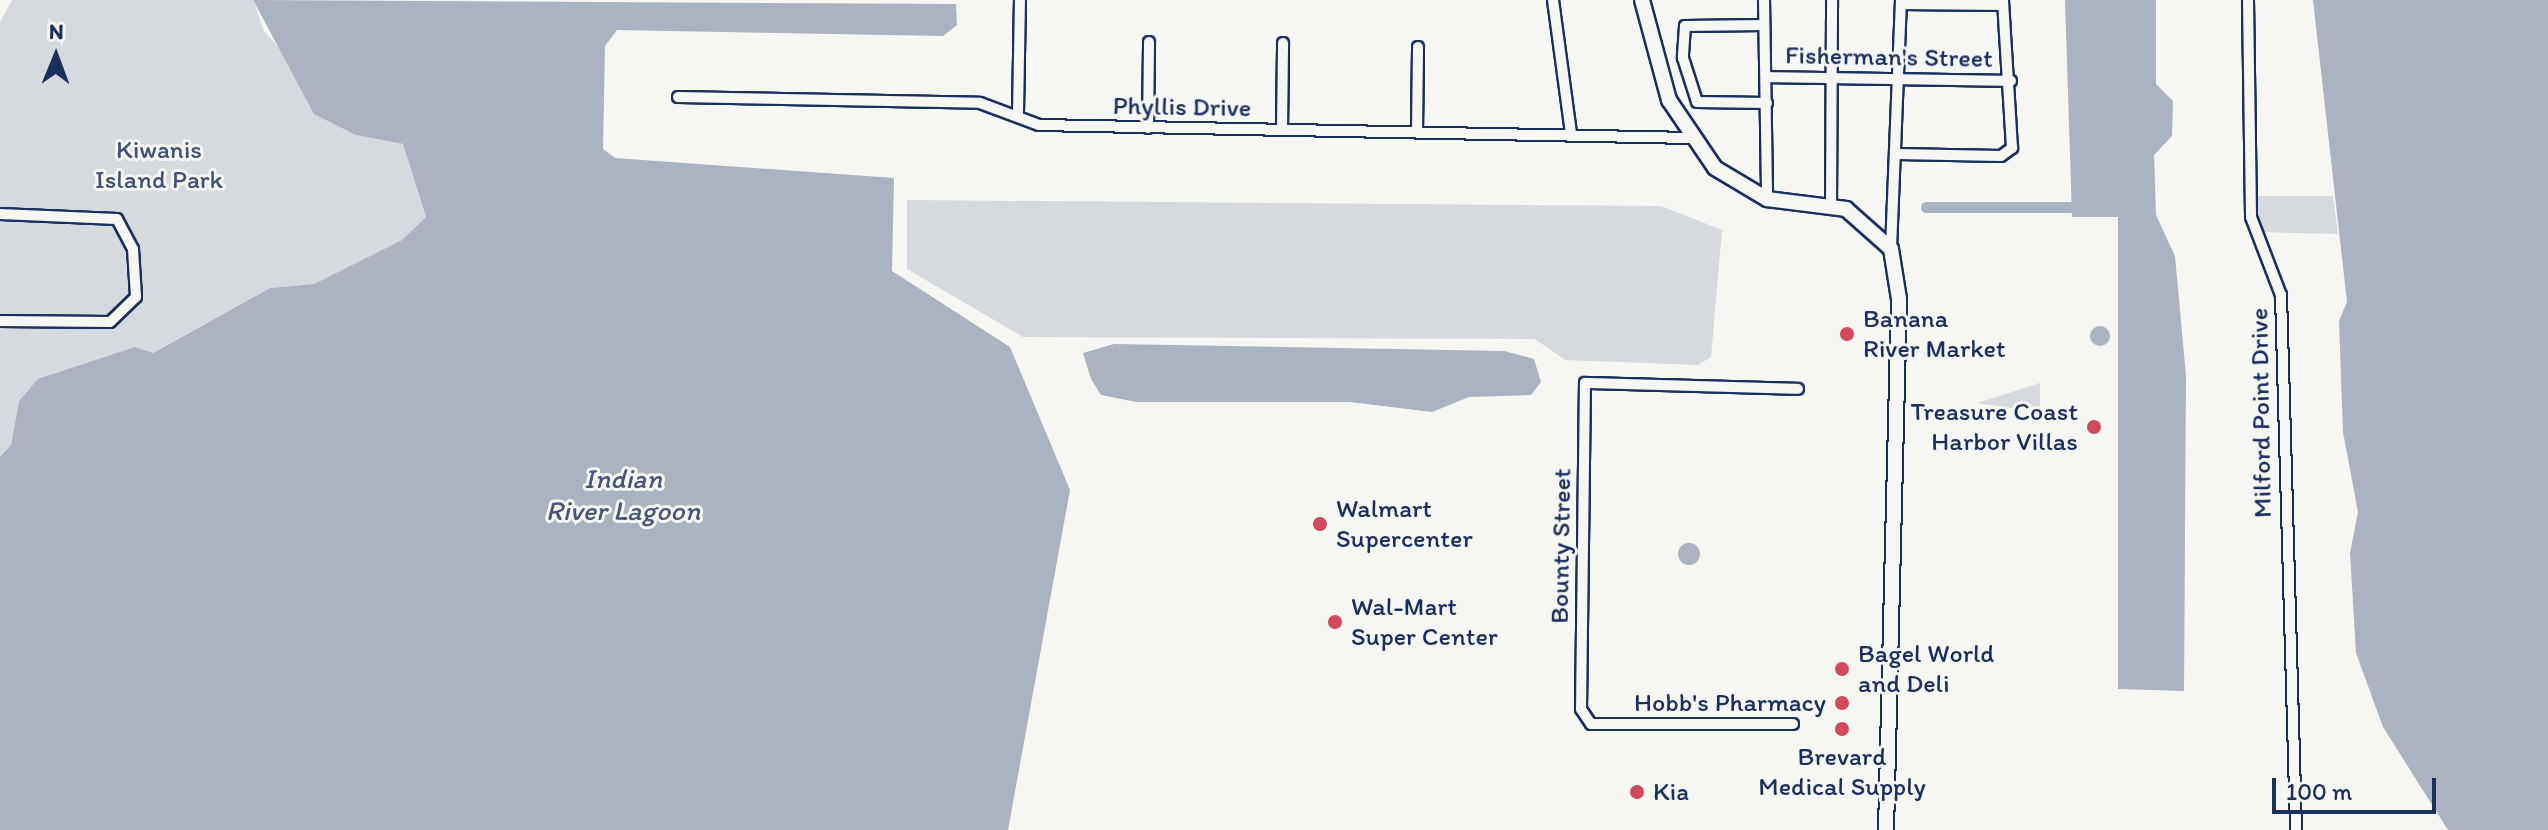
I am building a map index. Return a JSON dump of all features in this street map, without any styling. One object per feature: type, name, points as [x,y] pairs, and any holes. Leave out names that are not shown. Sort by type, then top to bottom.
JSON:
[{"type":"street","points":[[1018,113],[1020,0]]},
{"type":"street","points":[[1553,0],[1571,134]]},
{"type":"street","points":[[1642,0],[1653,59],[1690,138],[1725,176],[1767,199],[1831,205],[1861,218],[1891,249]]},
{"type":"street","points":[[1764,0],[1767,199]]},
{"type":"street","points":[[1831,205],[1832,0]]},
{"type":"street","name":"Milford Point Drive","points":[[2248,0],[2251,217],[2281,295],[2296,830]]},
{"type":"street","points":[[1886,830],[1899,299],[1891,249],[1901,2],[2003,3],[2015,142],[2001,156],[1897,154]]},
{"type":"street","points":[[1764,25],[1685,26],[1683,58],[1697,102],[1767,103]]},
{"type":"street","points":[[1148,128],[1149,42]]},
{"type":"street","points":[[1282,130],[1283,43]]},
{"type":"street","points":[[1417,132],[1418,47]]},
{"type":"street","name":"Fisherman's Street","points":[[1766,77],[2011,81]]},
{"type":"street","name":"Phyllis Drive","points":[[678,97],[980,103],[1018,113],[1039,125],[1690,138]]},
{"type":"street","points":[[0,214],[117,219],[133,249],[136,297],[110,322],[0,321]]},
{"type":"street","name":"Bounty Street","points":[[1793,724],[1591,724],[1581,709],[1585,383],[1798,389]]},
{"type":"green space","name":"Kiwanis Island Park","points":[[12,0],[253,0],[264,31],[356,135],[403,144],[426,217],[402,240],[314,284],[270,288],[152,353],[19,401],[11,445],[0,457],[0,22]]},
{"type":"green space","points":[[2255,196],[2333,196],[2338,234],[2262,232]]},
{"type":"green space","points":[[907,200],[1661,206],[1722,230],[1711,357],[1698,365],[1565,360],[1535,339],[1023,337],[907,269]]},
{"type":"green space","points":[[2040,383],[2040,412],[1977,403]]},
{"type":"water","name":"Indian River Lagoon","points":[[253,0],[956,4],[957,25],[943,36],[617,30],[605,46],[603,149],[615,158],[894,178],[892,271],[1010,347],[1070,490],[1008,830],[0,830],[0,457],[11,445],[19,401],[38,379],[135,347],[153,353],[270,288],[314,284],[402,240],[426,217],[403,144],[356,135],[314,114]]},
{"type":"water","points":[[2065,0],[2156,0],[2156,84],[2173,101],[2172,136],[2154,155],[2156,215],[2175,256],[2186,376],[2184,691],[2118,689],[2118,217],[2072,217]]},
{"type":"water","points":[[2313,0],[2548,0],[2548,830],[2448,830],[2383,727],[2356,653],[2350,553],[2358,512],[2343,432],[2339,321],[2347,302]]},
{"type":"water","points":[[2100,326],[2107,329],[2110,336],[2107,343],[2100,346],[2093,343],[2090,336],[2093,329]]},
{"type":"water","points":[[1114,344],[1504,351],[1534,359],[1541,382],[1531,395],[1469,397],[1432,412],[1350,402],[1136,402],[1101,395],[1091,379],[1083,353]]},
{"type":"water","points":[[1689,543],[1697,546],[1700,554],[1697,562],[1689,565],[1681,562],[1678,554],[1681,546]]},
{"type":"waterway","points":[[1926,207],[2072,207]]},
{"type":"place","name":"Banana River Market","points":[[1847,334]]},
{"type":"place","name":"Treasure Coast Harbor Villas","points":[[2094,427]]},
{"type":"place","name":"Walmart Supercenter","points":[[1320,524]]},
{"type":"place","name":"Wal-Mart Super Center","points":[[1335,622]]},
{"type":"place","name":"Bagel World and Deli","points":[[1842,669]]},
{"type":"place","name":"Hobb's Pharmacy","points":[[1842,703]]},
{"type":"place","name":"Brevard Medical Supply","points":[[1842,729]]},
{"type":"place","name":"Kia","points":[[1637,792]]}]
